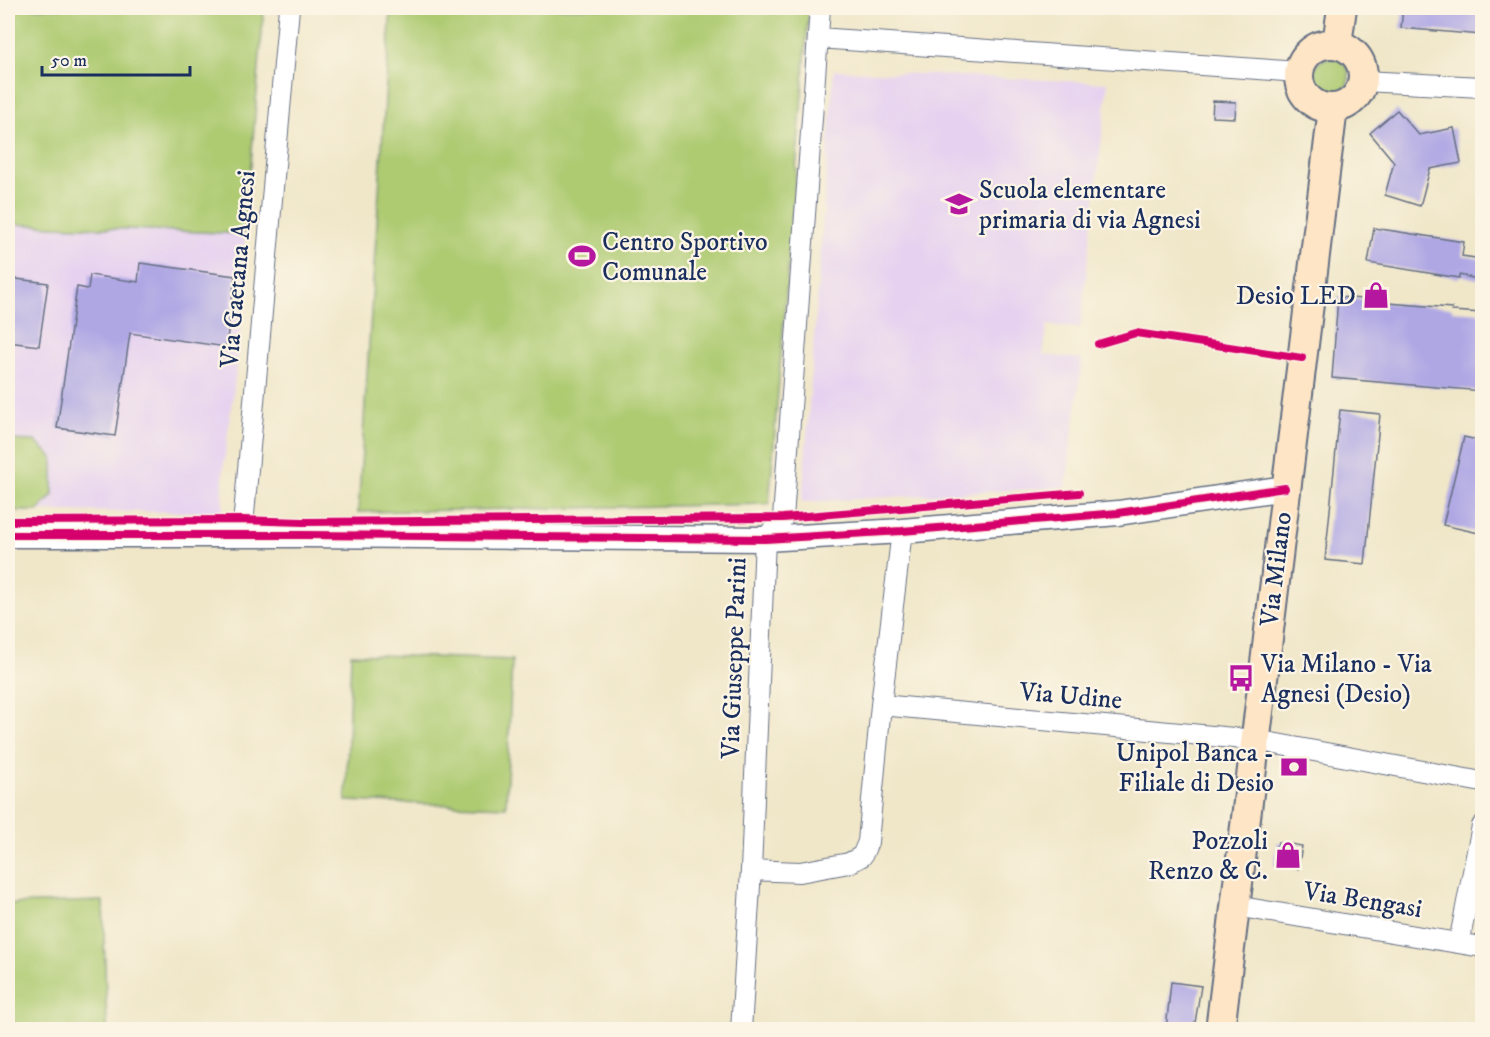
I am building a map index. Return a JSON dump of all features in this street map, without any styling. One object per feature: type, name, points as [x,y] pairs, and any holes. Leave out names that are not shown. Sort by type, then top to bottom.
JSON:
[{"type":"main road","points":[[1337,44],[1342,8]]},
{"type":"main road","points":[[1327,44],[1337,44],[1355,54],[1363,71],[1363,81],[1360,91],[1344,106],[1322,107],[1312,102],[1304,93],[1299,72],[1308,53],[1327,44]]},
{"type":"main road","name":"Via Milano","points":[[1220,1029],[1333,108]]},
{"type":"street","name":"Via Gaetana Agnesi","points":[[242,537],[289,8]]},
{"type":"street","name":"Via Giuseppe Parini","points":[[741,1029],[751,870],[765,539],[783,518],[820,8]]},
{"type":"street","points":[[818,38],[1299,72]]},
{"type":"street","points":[[1363,81],[1482,87]]},
{"type":"street","points":[[8,536],[765,539],[902,531],[1134,512],[1285,488]]},
{"type":"street","points":[[751,870],[800,873],[849,863],[862,856],[868,842],[881,705],[902,531]]},
{"type":"street","name":"Via Udine","points":[[881,705],[1255,740],[1482,782]]},
{"type":"street","points":[[1459,943],[1482,826]]},
{"type":"street","name":"Via Bengasi","points":[[1235,906],[1482,947]]},
{"type":"shaded area","name":"Scuola elementare primaria di via Agnesi","points":[[834,70],[1108,83],[1080,328],[1047,325],[1043,355],[1082,359],[1066,487],[802,502]]},
{"type":"shaded area","points":[[8,224],[245,234],[239,347],[223,471],[223,512],[8,511]]},
{"type":"green space","points":[[8,8],[264,8],[245,234],[8,224]]},
{"type":"green space","name":"Centro Sportivo Comunale","points":[[391,8],[809,8],[769,504],[358,512]]},
{"type":"green space","points":[[1331,58],[1344,63],[1349,76],[1344,89],[1331,94],[1318,89],[1313,76],[1318,63]]},
{"type":"green space","points":[[8,440],[35,441],[53,458],[53,495],[38,511],[8,511]]},
{"type":"green space","points":[[351,654],[512,660],[506,807],[346,801]]},
{"type":"green space","points":[[103,901],[107,1029],[8,1029],[8,904]]},
{"type":"building","points":[[1403,8],[1482,8],[1482,35],[1401,28]]},
{"type":"building","points":[[1213,101],[1236,102],[1235,118],[1212,117]]},
{"type":"building","points":[[1397,110],[1419,135],[1454,128],[1461,163],[1430,169],[1420,206],[1385,195],[1394,162],[1370,133]]},
{"type":"building","points":[[1374,228],[1464,242],[1462,256],[1482,259],[1482,280],[1368,263]]},
{"type":"building","points":[[140,263],[235,276],[226,347],[130,333],[115,436],[57,428],[77,287],[88,289],[90,275],[138,282]]},
{"type":"building","points":[[8,278],[48,283],[39,346],[8,342]]},
{"type":"building","points":[[1338,297],[1482,313],[1482,391],[1332,378]]},
{"type":"building","points":[[1340,410],[1380,414],[1365,564],[1325,560]]},
{"type":"building","points":[[1464,437],[1482,441],[1482,518],[1479,533],[1443,525]]},
{"type":"building","name":"Pozzoli Renzo & C.","points":[[1278,842],[1302,846],[1298,869],[1274,865]]},
{"type":"building","points":[[1171,982],[1201,986],[1194,1029],[1166,1029]]},
{"type":"cycle path","points":[[1098,344],[1136,333],[1302,358]]},
{"type":"cycle path","points":[[8,535],[765,539],[902,531],[1118,513],[1285,488]]},
{"type":"cycle path","points":[[8,521],[303,522],[783,518],[1079,493]]},
{"type":"place","name":"Scuola elementare primaria di via Agnesi","points":[[959,204]]},
{"type":"place","name":"Centro Sportivo Comunale","points":[[582,256]]},
{"type":"place","name":"Desio LED","points":[[1376,295]]},
{"type":"place","name":"Via Milano - Via Agnesi (Desio)","points":[[1241,678]]},
{"type":"place","name":"Unipol Banca - Filiale di Desio","points":[[1294,767]]},
{"type":"place","name":"Pozzoli Renzo & C.","points":[[1288,855]]}]
